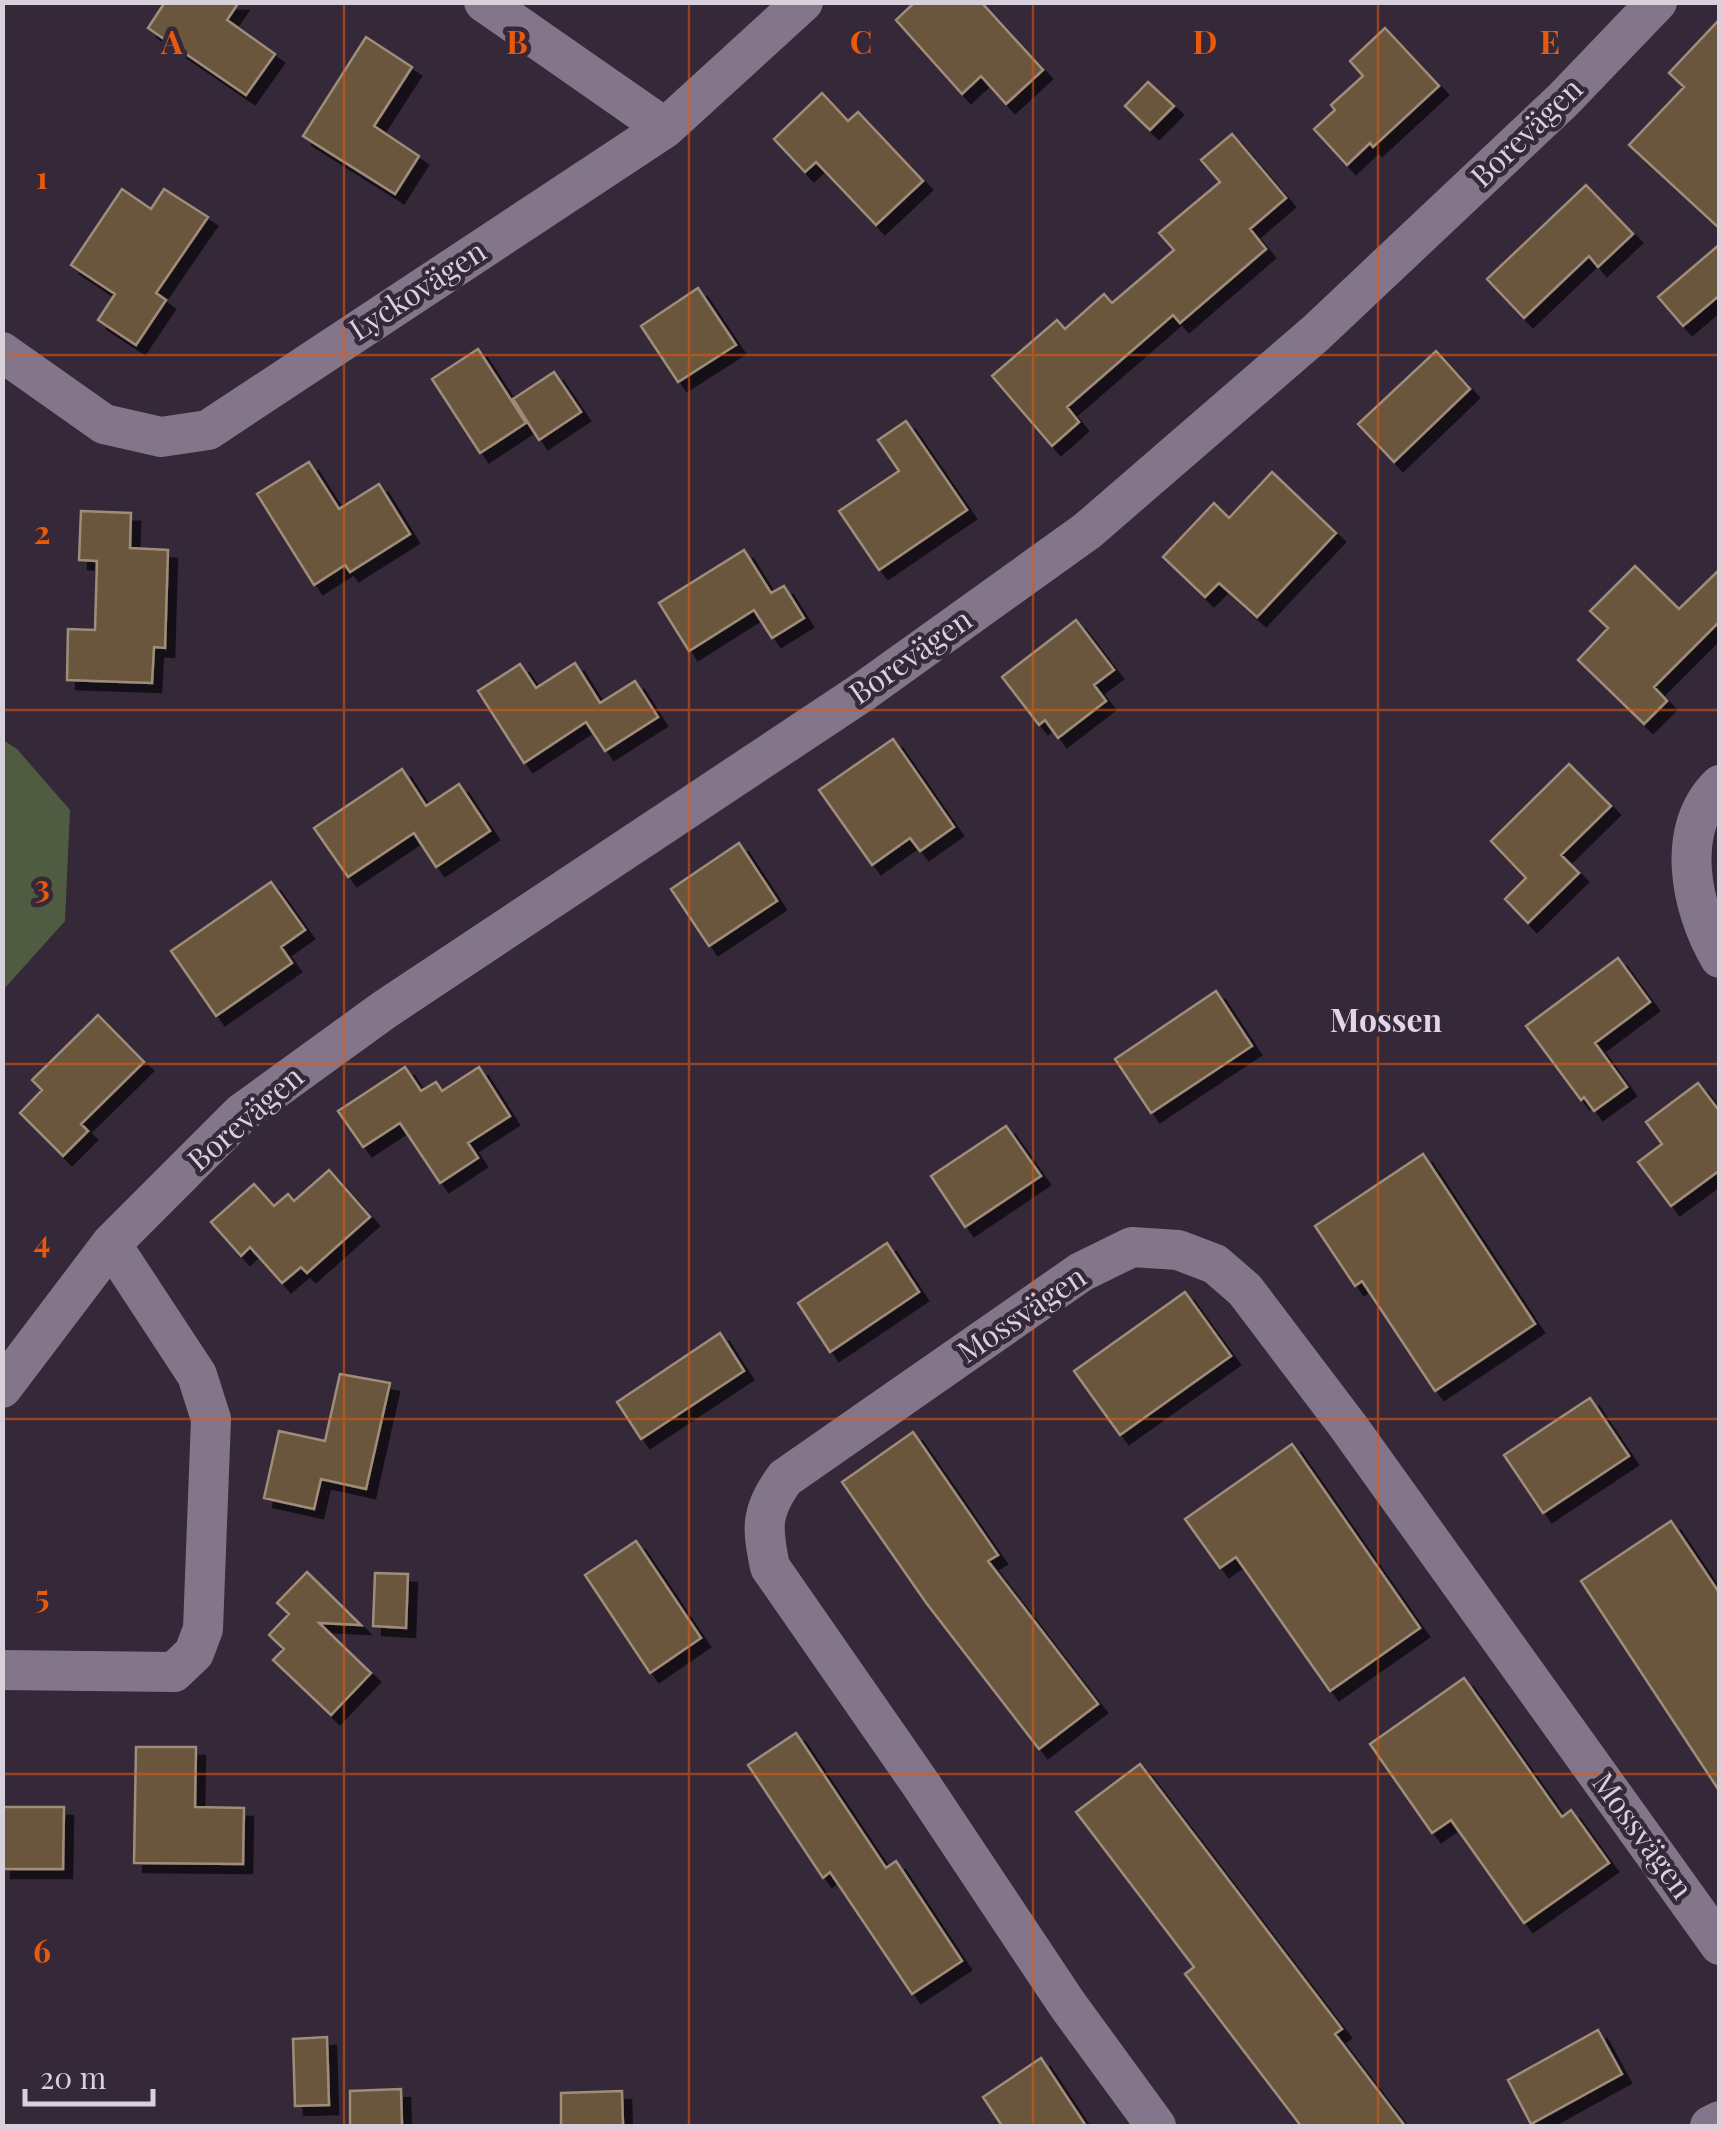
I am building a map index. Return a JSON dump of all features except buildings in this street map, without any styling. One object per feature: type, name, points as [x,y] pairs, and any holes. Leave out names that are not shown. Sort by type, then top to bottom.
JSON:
[{"type":"street","points":[[484,2],[665,128]]},
{"type":"street","name":"Lyckovägen","points":[[2,352],[104,424],[161,437],[208,430],[665,128],[803,2]]},
{"type":"street","name":"Borevägen","points":[[2,1388],[111,1244],[242,1114],[368,1021],[864,692],[1087,531],[1316,333],[1562,100],[1657,2]]},
{"type":"street","points":[[1720,785],[1710,794],[1692,836],[1693,887],[1705,933],[1720,958]]},
{"type":"street","points":[[2,1670],[174,1672],[194,1653],[203,1629],[211,1419],[188,1359],[111,1244]]},
{"type":"street","name":"Mossvägen","points":[[1156,2126],[1066,2004],[920,1783],[770,1568],[763,1531],[768,1501],[785,1478],[1081,1272],[1132,1247],[1178,1250],[1215,1264],[1246,1290],[1720,1945]]},
{"type":"street","points":[[1710,2126],[1720,2121]]},
{"type":"green space","points":[[3,740],[17,749],[70,810],[65,921],[3,990]]},
{"type":"district","name":"Mossen","points":[[1386,1021]]}]
